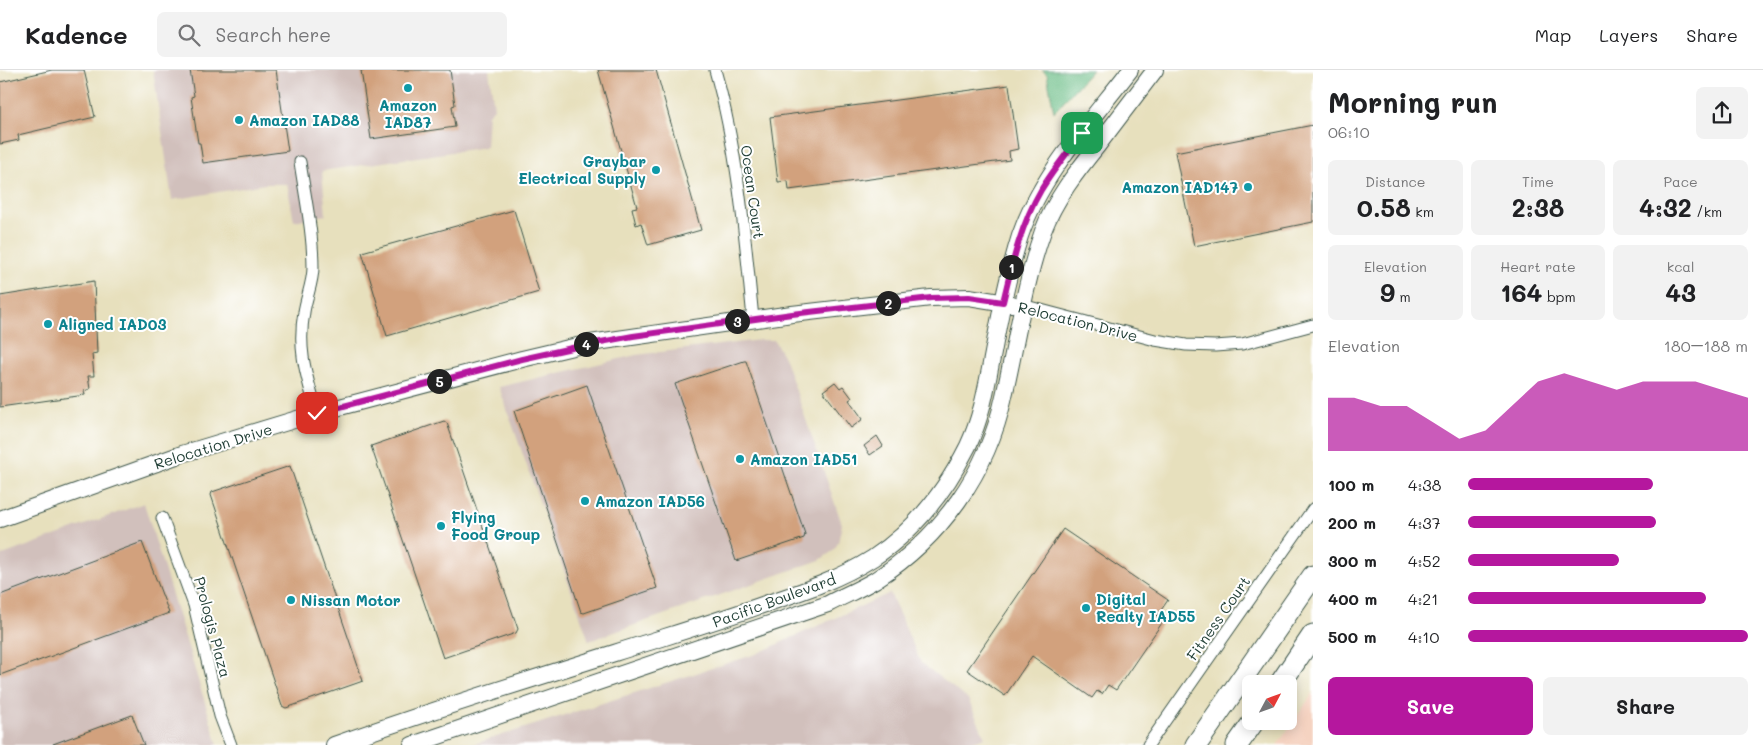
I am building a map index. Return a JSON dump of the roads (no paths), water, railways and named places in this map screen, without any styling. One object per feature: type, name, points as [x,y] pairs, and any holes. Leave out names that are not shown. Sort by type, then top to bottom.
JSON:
[{"type":"highway","points":[[1196,745],[1313,576]]},
{"type":"highway","points":[[1286,675],[1313,635]]},
{"type":"highway","points":[[1237,745],[1248,730]]},
{"type":"main road","name":"Pacific Boulevard","points":[[334,745],[392,724],[694,628],[820,585],[847,573],[871,559],[905,532],[932,504],[957,467],[977,423],[1011,266],[1021,234],[1041,191],[1057,166],[1130,70]]},
{"type":"main road","name":"Pacific Boulevard","points":[[412,745],[828,604],[874,581],[896,566],[926,540],[969,485],[984,456],[1004,398],[1022,305],[1044,229],[1056,203],[1155,70]]},
{"type":"main road","name":"Relocation Drive","points":[[0,519],[182,454],[317,413],[522,359],[590,344],[753,319],[939,298],[969,297],[1022,305]]},
{"type":"street","name":"Ocean Court","points":[[715,70],[735,157],[753,319]]},
{"type":"street","points":[[300,162],[309,218],[313,269],[301,336],[302,360],[317,413]]},
{"type":"street","name":"Relocation Drive","points":[[1022,305],[1155,340],[1186,345],[1215,346],[1242,344],[1313,325]]},
{"type":"street","name":"Fitness Court","points":[[1148,745],[1313,509]]},
{"type":"street","name":"Prologis Plaza","points":[[162,518],[194,605],[220,716],[231,745]]},
{"type":"place","name":"Amazon IAD87","points":[[408,88]]},
{"type":"place","name":"Amazon IAD88","points":[[239,120]]},
{"type":"place","name":"Graybar Electrical Supply","points":[[656,170]]},
{"type":"place","name":"Amazon IAD147","points":[[1248,187]]},
{"type":"place","name":"Aligned IAD03","points":[[48,324]]},
{"type":"place","name":"Amazon IAD51","points":[[740,459]]},
{"type":"place","name":"Amazon IAD56","points":[[585,501]]},
{"type":"place","name":"Flying Food Group","points":[[441,526]]},
{"type":"place","name":"Nissan Motor","points":[[291,600]]},
{"type":"place","name":"Digital Realty IAD55","points":[[1086,608]]}]
